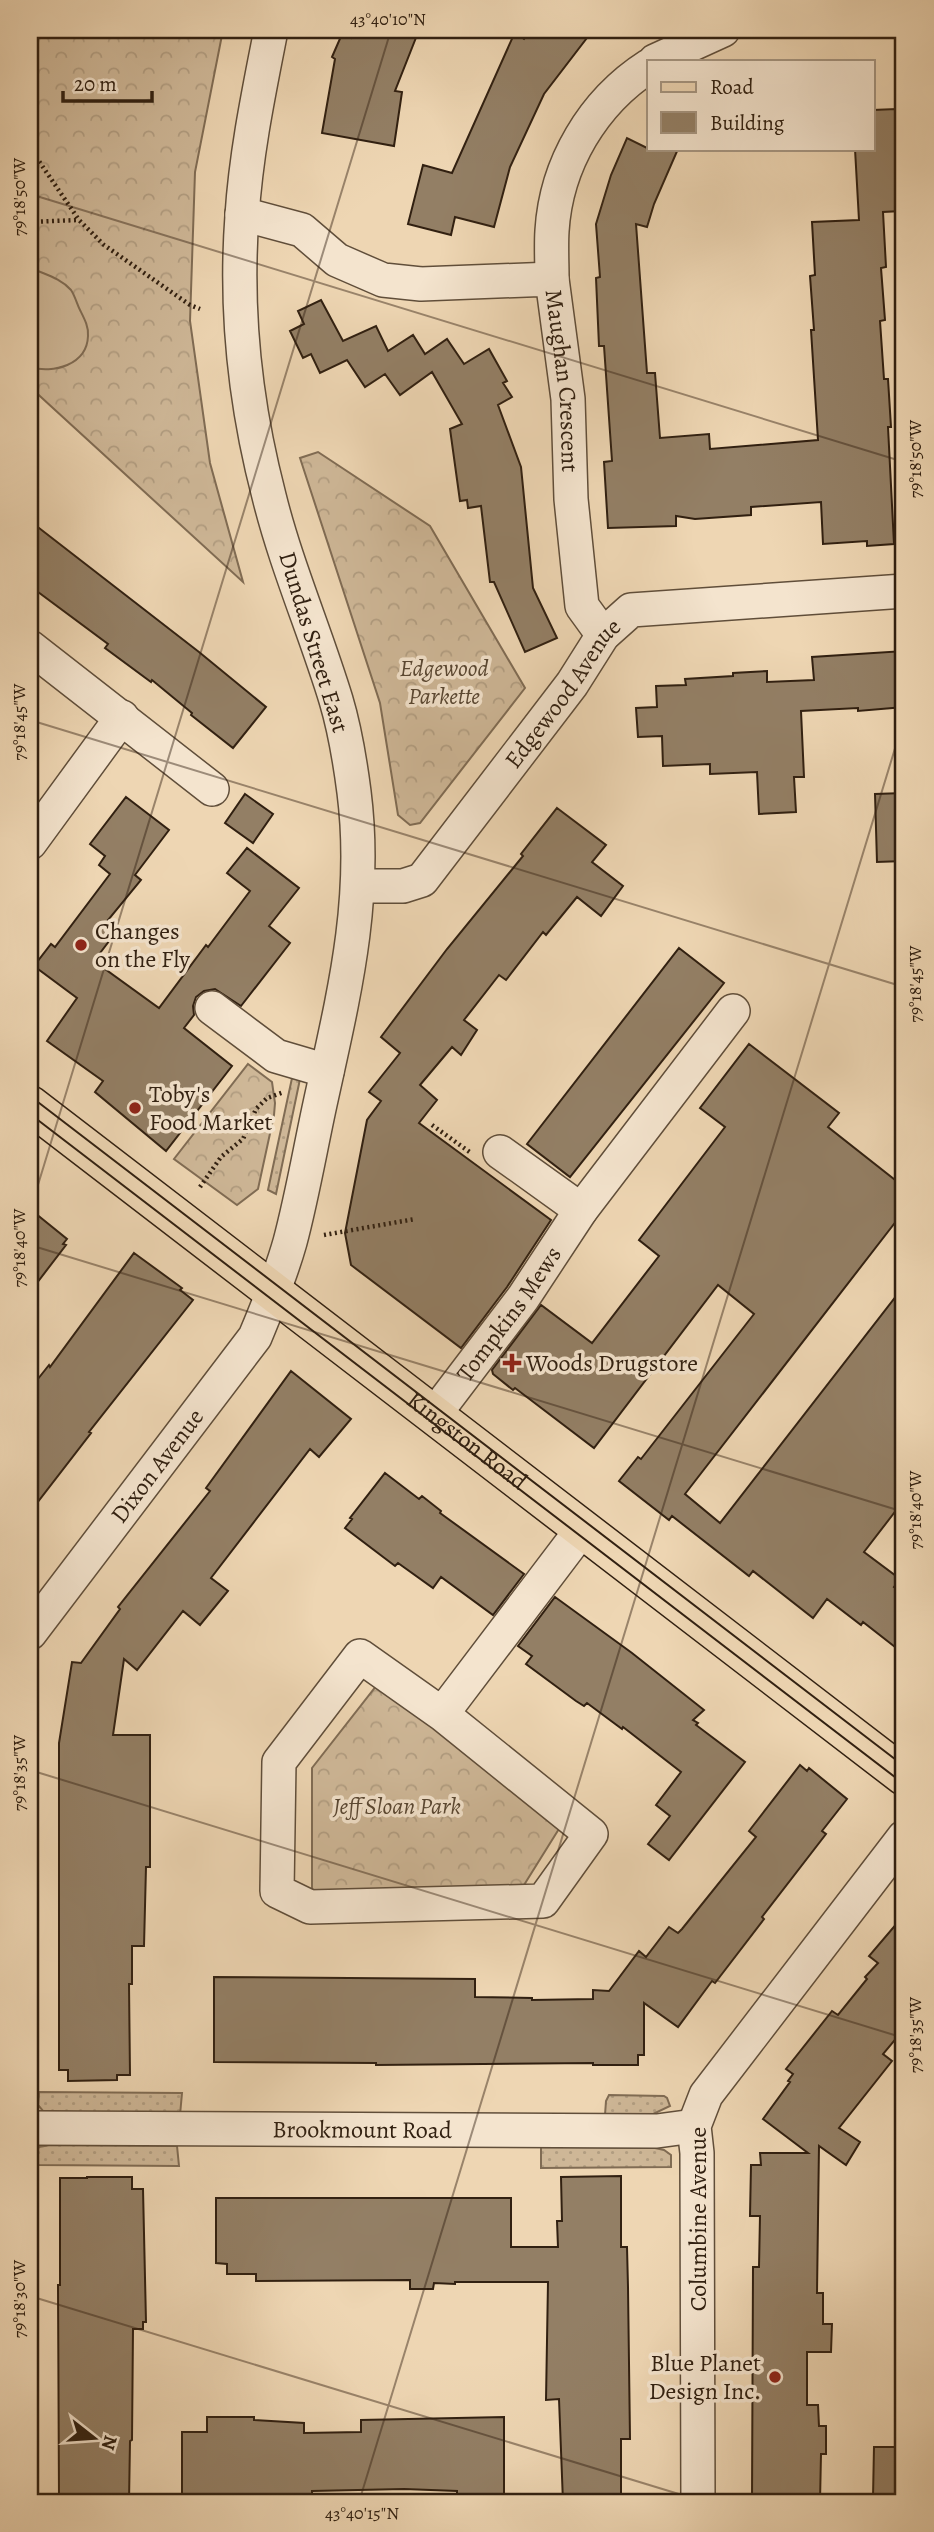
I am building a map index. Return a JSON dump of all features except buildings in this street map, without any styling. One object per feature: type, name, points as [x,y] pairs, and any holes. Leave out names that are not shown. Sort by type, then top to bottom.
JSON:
[{"type":"main road","name":"Kingston Road","points":[[30,1105],[904,1776]]},
{"type":"street","name":"Dundas Street East","points":[[271,30],[254,113],[242,214],[240,309],[244,367],[269,497],[337,703],[347,747],[354,797],[358,886],[350,968],[289,1245],[273,1293]]},
{"type":"street","points":[[657,60],[723,30]]},
{"type":"street","points":[[552,279],[552,230],[558,191],[578,140],[593,117],[631,77],[647,67]]},
{"type":"street","name":"Maughan Crescent","points":[[242,214],[302,230],[337,260],[383,280],[421,284],[552,279],[568,400],[571,499],[582,606],[603,635]]},
{"type":"street","name":"Edgewood Avenue","points":[[358,886],[403,886],[422,880],[572,684],[603,635],[631,610],[904,591]]},
{"type":"street","points":[[30,647],[212,789]]},
{"type":"street","points":[[30,842],[122,717]]},
{"type":"street","points":[[212,1008],[275,1056],[327,1070]]},
{"type":"street","name":"Tompkins Mews","points":[[434,1415],[523,1298],[582,1209],[733,1011]]},
{"type":"street","points":[[500,1152],[582,1209]]},
{"type":"street","name":"Dixon Avenue","points":[[30,1633],[255,1337],[273,1293]]},
{"type":"street","points":[[442,1714],[583,1528]]},
{"type":"street","points":[[360,1656],[442,1714],[591,1834],[543,1900],[310,1907],[277,1891],[279,1762],[360,1656]]},
{"type":"street","name":"Columbine Avenue","points":[[698,2502],[698,2153],[694,2126],[706,2095],[904,1837]]},
{"type":"street","name":"Brookmount Road","points":[[30,2128],[657,2131],[694,2126]]},
{"type":"path","points":[[30,150],[79,220],[104,245],[190,305],[200,309]]},
{"type":"path","points":[[30,222],[79,220]]},
{"type":"path","points":[[200,1187],[221,1157],[243,1139],[256,1109],[267,1098],[285,1091]]},
{"type":"path","points":[[432,1125],[485,1164],[500,1152]]},
{"type":"path","points":[[324,1235],[415,1219]]},
{"type":"green space","points":[[30,30],[223,30],[195,172],[190,321],[210,463],[243,582],[30,387]]},
{"type":"green space","points":[[38,271],[60,281],[71,290],[88,329],[82,354],[58,368],[30,367],[30,272]]},
{"type":"green space","name":"Edgewood Parkette","points":[[318,452],[430,526],[525,688],[420,823],[410,825],[398,815],[380,703],[300,458]]},
{"type":"green space","points":[[248,1064],[272,1082],[275,1103],[258,1189],[237,1205],[174,1159]]},
{"type":"green space","points":[[292,1078],[300,1079],[276,1194],[268,1190]]},
{"type":"green space","name":"Jeff Sloan Park","points":[[377,1685],[562,1824],[519,1893],[312,1891],[312,1768]]},
{"type":"green space","points":[[39,2092],[182,2093],[180,2115],[43,2111],[38,2105]]},
{"type":"green space","points":[[609,2095],[664,2096],[670,2106],[651,2115],[605,2115]]},
{"type":"green space","points":[[177,2146],[179,2166],[38,2165],[36,2156],[39,2147]]},
{"type":"green space","points":[[541,2147],[655,2148],[671,2155],[671,2167],[541,2168]]},
{"type":"tram line","points":[[30,1096],[904,1766]]},
{"type":"tram line","points":[[30,1114],[904,1784]]},
{"type":"place","name":"Changes on the Fly","points":[[81,945]]},
{"type":"place","name":"Toby's Food Market","points":[[135,1108]]},
{"type":"place","name":"Woods Drugstore","points":[[512,1363]]},
{"type":"place","name":"Blue Planet Design Inc.","points":[[775,2377]]}]
